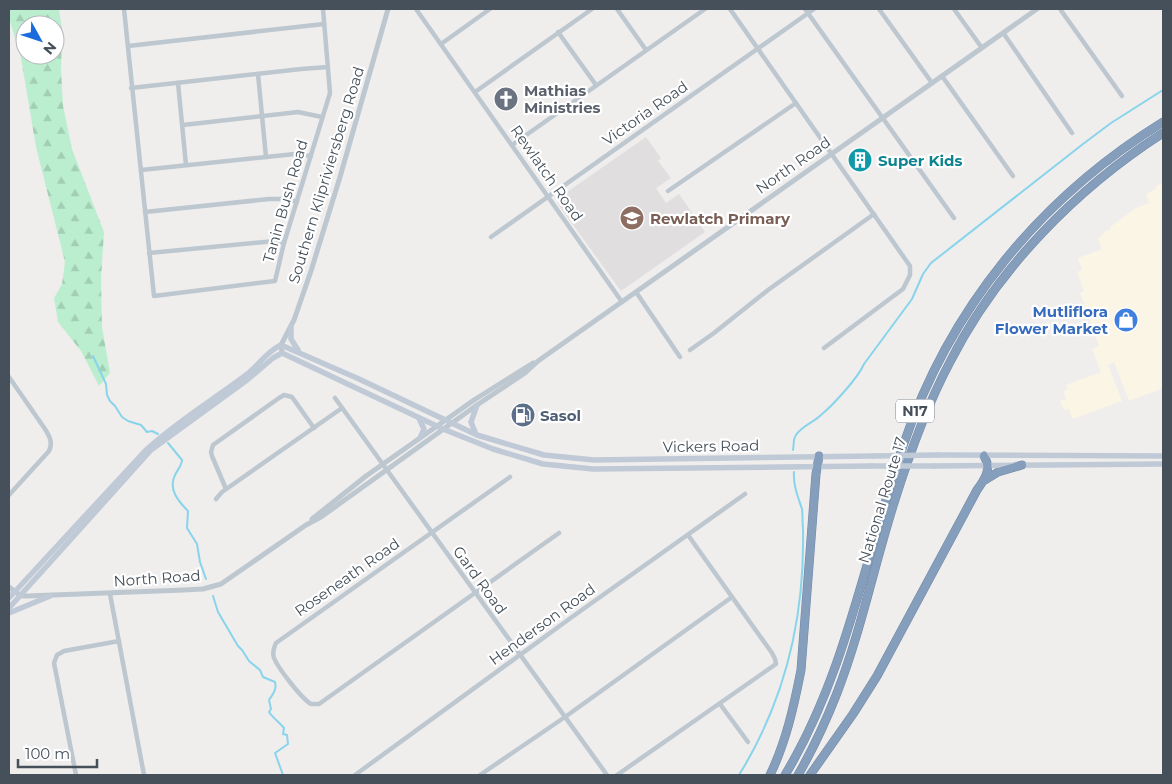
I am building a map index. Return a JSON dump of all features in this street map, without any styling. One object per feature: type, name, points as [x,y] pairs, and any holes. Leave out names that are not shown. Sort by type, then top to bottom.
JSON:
[{"type":"highway","name":"N17","points":[[785,775],[808,734],[838,662],[902,447],[928,381],[954,332],[989,280],[1044,217],[1104,164],[1163,122]]},
{"type":"highway","name":"National Route 17","points":[[798,775],[822,729],[838,692],[903,474],[928,408],[958,347],[996,289],[1042,235],[1092,187],[1163,133]]},
{"type":"highway","points":[[770,775],[784,742],[801,670],[820,456]]},
{"type":"highway","points":[[810,775],[877,676],[983,482],[988,471],[988,465],[984,456]]},
{"type":"highway","points":[[983,482],[998,472],[1022,465]]},
{"type":"main road","points":[[291,327],[293,344],[299,352]]},
{"type":"main road","name":"Vickers Road","points":[[281,345],[477,435],[540,455],[575,459],[707,460],[820,456],[1163,456]]},
{"type":"main road","name":"Southern Klipriviersberg Road","points":[[9,608],[76,529],[157,440],[247,374],[281,345]]},
{"type":"main road","name":"Vickers Road","points":[[282,353],[440,428],[517,457],[559,467],[678,469],[818,466],[1163,464]]},
{"type":"main road","name":"Southern Klipriviersberg Road","points":[[9,598],[159,444],[247,380],[275,356],[282,353]]},
{"type":"main road","points":[[477,435],[471,422],[478,405]]},
{"type":"main road","points":[[419,418],[424,429],[420,438]]},
{"type":"main road","points":[[9,613],[50,596]]},
{"type":"street","points":[[124,9],[144,212],[150,253],[264,242],[284,244]]},
{"type":"street","name":"Tanin Bush Road","points":[[150,253],[154,296],[275,281],[284,244],[330,93],[323,9]]},
{"type":"street","name":"Southern Klipriviersberg Road","points":[[281,345],[291,327],[303,295],[340,177],[388,9]]},
{"type":"street","name":"Rewlatch Road","points":[[416,9],[622,302]]},
{"type":"street","points":[[441,44],[490,9]]},
{"type":"street","points":[[475,92],[592,9]]},
{"type":"street","points":[[617,9],[646,50]]},
{"type":"street","points":[[512,145],[705,9]]},
{"type":"street","points":[[730,9],[910,266],[910,275],[903,289],[824,348]]},
{"type":"street","name":"Victoria Road","points":[[491,237],[758,49],[807,11],[814,9]]},
{"type":"street","points":[[879,9],[932,83]]},
{"type":"street","points":[[954,9],[982,48]]},
{"type":"street","name":"North Road","points":[[21,596],[184,590],[217,586],[232,578],[306,525],[328,506],[514,374],[538,360],[622,302],[883,117],[1004,34],[1029,11],[1037,9]]},
{"type":"street","points":[[1060,9],[1122,96]]},
{"type":"street","points":[[807,11],[954,218]]},
{"type":"street","points":[[128,46],[324,24]]},
{"type":"street","points":[[558,32],[596,85]]},
{"type":"street","points":[[1004,34],[1072,133]]},
{"type":"street","points":[[131,88],[328,67]]},
{"type":"street","points":[[258,74],[266,157]]},
{"type":"street","points":[[942,76],[1013,176]]},
{"type":"street","points":[[178,83],[186,166]]},
{"type":"street","points":[[668,191],[796,103]]},
{"type":"street","points":[[183,125],[298,112],[322,117]]},
{"type":"street","points":[[141,170],[296,154],[311,156]]},
{"type":"street","points":[[144,212],[269,198],[288,199],[297,202]]},
{"type":"street","points":[[690,350],[768,290],[874,214]]},
{"type":"street","points":[[636,292],[680,357]]},
{"type":"street","points":[[281,345],[282,353]]},
{"type":"street","name":"North Road","points":[[449,421],[478,405],[525,373],[538,360]]},
{"type":"street","points":[[9,377],[45,429],[51,444],[49,451],[9,494]]},
{"type":"street","points":[[226,489],[212,456],[213,446],[279,398],[284,395],[292,397],[314,428]]},
{"type":"street","name":"Gard Road","points":[[335,398],[607,775]]},
{"type":"street","points":[[216,499],[226,489],[342,408]]},
{"type":"street","name":"North Road","points":[[384,468],[420,438],[440,428]]},
{"type":"street","name":"Roseneath Road","points":[[475,593],[317,705],[310,704],[303,699],[274,658],[275,644],[510,477]]},
{"type":"street","name":"Henderson Road","points":[[354,775],[745,494]]},
{"type":"street","points":[[475,593],[559,533]]},
{"type":"street","points":[[617,775],[773,667],[776,661],[688,535]]},
{"type":"street","points":[[9,587],[21,596]]},
{"type":"street","points":[[110,594],[144,775]]},
{"type":"street","points":[[480,775],[565,717],[732,597]]},
{"type":"street","points":[[76,775],[54,663],[55,659],[64,651],[119,640]]},
{"type":"street","points":[[720,704],[748,742]]},
{"type":"shaded area","name":"Rewlatch Primary","points":[[646,137],[661,158],[658,161],[671,178],[656,188],[666,203],[679,194],[705,232],[621,291],[558,204],[560,197]]},
{"type":"shaded area","name":"Mutliflora Flower Market","points":[[1163,183],[1163,388],[1129,401],[1114,362],[1108,365],[1122,401],[1072,419],[1069,409],[1064,410],[1060,401],[1066,399],[1063,391],[1068,389],[1066,385],[1101,372],[1092,349],[1099,346],[1080,293],[1084,291],[1077,272],[1082,270],[1078,258],[1102,249],[1098,239],[1111,229],[1110,227],[1136,208],[1149,203],[1146,194]]},
{"type":"green space","points":[[9,9],[59,9],[60,15],[15,15],[15,38],[9,18]]},
{"type":"green space","points":[[22,65],[61,65],[63,106],[72,149],[104,232],[101,278],[102,327],[110,373],[99,386],[81,351],[58,322],[54,298],[62,284],[65,262],[36,147]]},
{"type":"waterway","points":[[793,450],[796,435],[826,411],[861,370],[912,299],[923,274],[931,263],[1111,123],[1163,90]]},
{"type":"waterway","points":[[93,356],[106,384],[107,395],[122,417],[141,425],[147,432],[152,431],[158,434]]},
{"type":"waterway","points":[[168,443],[182,460],[173,480],[173,490],[188,511],[187,528],[197,544],[200,562],[206,579]]},
{"type":"waterway","points":[[739,775],[769,717],[780,687],[796,625],[803,561],[803,528],[802,509],[795,486],[794,472]]},
{"type":"waterway","points":[[213,596],[218,612],[238,646],[249,661],[260,670],[263,677],[275,682],[275,689],[269,700],[271,709],[269,712],[284,728],[283,734],[287,735],[288,744],[275,753],[283,775]]},
{"type":"place","name":"Mathias Ministries","points":[[506,99]]},
{"type":"place","name":"Super Kids","points":[[860,160]]},
{"type":"place","name":"Rewlatch Primary","points":[[632,218]]},
{"type":"place","name":"Mutliflora Flower Market","points":[[1126,320]]},
{"type":"place","name":"Sasol","points":[[523,415]]}]
